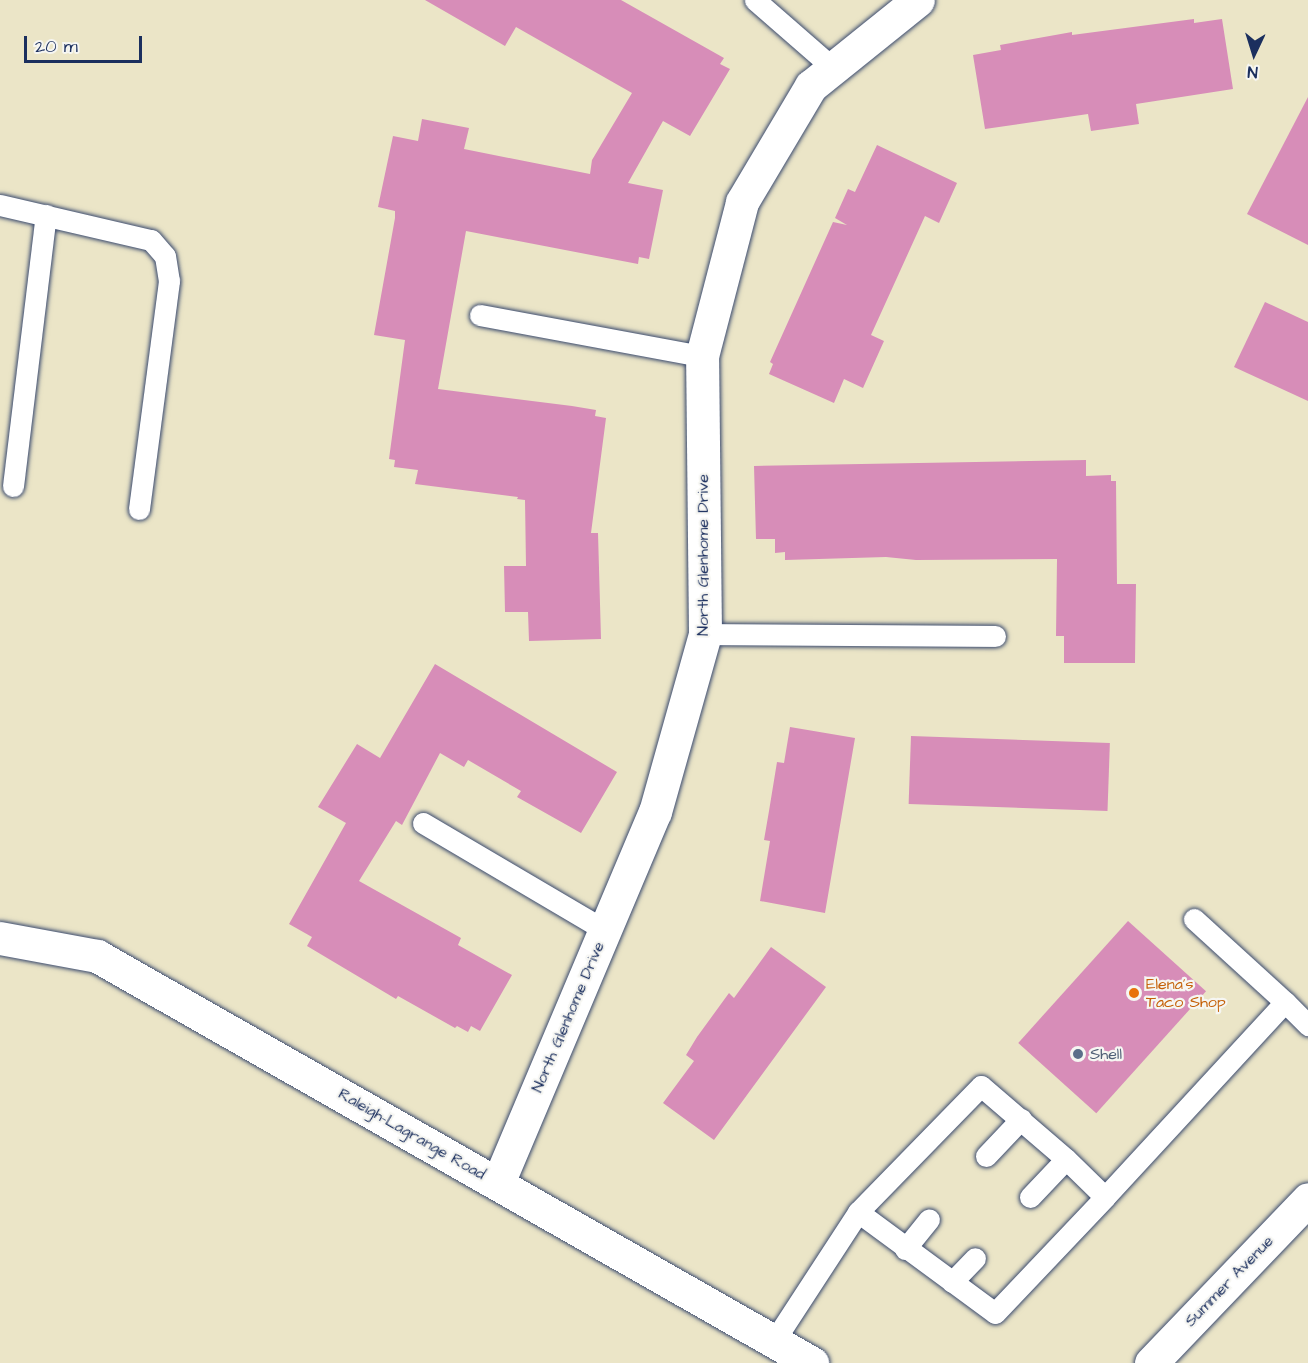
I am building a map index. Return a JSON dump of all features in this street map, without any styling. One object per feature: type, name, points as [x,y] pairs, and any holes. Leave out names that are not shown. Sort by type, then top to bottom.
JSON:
[{"type":"street","name":"North Glenhome Drive","points":[[498,1183],[655,812],[705,634],[702,356],[742,202],[811,86],[918,0]]},
{"type":"street","name":"Raleigh-Lagrange Road","points":[[0,938],[97,956],[812,1363]]},
{"type":"street","name":"Summer Avenue","points":[[1151,1363],[1308,1199]]},
{"type":"lane","points":[[754,0],[834,69]]},
{"type":"lane","points":[[0,205],[151,240],[165,256],[169,280],[138,509]]},
{"type":"lane","points":[[13,486],[46,215]]},
{"type":"lane","points":[[480,315],[702,356]]},
{"type":"lane","points":[[705,634],[995,636]]},
{"type":"lane","points":[[423,823],[605,930]]},
{"type":"lane","points":[[1194,919],[1308,1025]]},
{"type":"lane","points":[[858,1212],[905,1249],[995,1313],[1285,1002]]},
{"type":"lane","points":[[774,1341],[858,1212],[981,1086],[1066,1159],[1105,1197]]},
{"type":"lane","points":[[986,1156],[1021,1119]]},
{"type":"lane","points":[[1030,1197],[1066,1159]]},
{"type":"lane","points":[[905,1249],[930,1219]]},
{"type":"lane","points":[[952,1282],[975,1258]]},
{"type":"building","points":[[425,0],[621,0],[724,58],[720,64],[730,69],[690,136],[663,121],[628,183],[663,190],[649,259],[639,257],[638,264],[466,231],[438,389],[596,410],[595,416],[606,418],[591,533],[598,533],[601,639],[529,641],[528,612],[505,612],[504,566],[526,566],[525,500],[517,499],[518,497],[415,484],[418,470],[394,467],[395,460],[389,459],[405,340],[374,335],[395,218],[395,211],[378,207],[393,136],[418,141],[422,119],[469,128],[464,149],[590,174],[592,160],[632,93],[516,27],[505,46]]},
{"type":"building","points":[[1194,19],[1194,23],[1222,19],[1233,89],[1136,104],[1139,124],[1091,131],[1088,114],[985,129],[973,55],[1001,50],[1000,45],[1072,32],[1072,35]]},
{"type":"building","points":[[1308,97],[1308,245],[1247,214]]},
{"type":"building","points":[[877,145],[957,183],[939,223],[925,216],[871,335],[884,341],[863,388],[844,379],[834,403],[769,374],[773,364],[770,362],[833,222],[847,225],[835,218],[848,189],[855,192]]},
{"type":"building","points":[[1265,302],[1308,322],[1308,401],[1234,367]]},
{"type":"building","points":[[1086,460],[1086,476],[1111,475],[1111,481],[1116,481],[1117,584],[1136,584],[1135,663],[1064,663],[1064,636],[1056,636],[1057,559],[916,560],[886,557],[785,560],[785,552],[775,553],[775,539],[756,539],[754,466]]},
{"type":"building","points":[[435,664],[617,772],[581,833],[517,797],[521,791],[468,760],[464,767],[440,753],[402,825],[396,821],[359,881],[461,938],[458,945],[512,975],[480,1031],[471,1026],[468,1032],[457,1026],[455,1028],[398,996],[396,999],[307,946],[312,937],[289,924],[346,823],[318,807],[357,744],[380,758]]},
{"type":"building","points":[[790,727],[855,738],[825,913],[760,901],[770,841],[764,840],[777,762],[784,763]]},
{"type":"building","points":[[911,736],[1110,743],[1108,811],[909,804]]},
{"type":"building","name":"Elena's Taco Shop","points":[[1128,921],[1206,991],[1096,1113],[1018,1043]]},
{"type":"building","points":[[771,947],[826,987],[714,1140],[663,1103],[694,1061],[686,1055],[697,1037],[729,993],[734,998]]},
{"type":"place","name":"Elena's Taco Shop","points":[[1134,993]]},
{"type":"place","name":"Shell","points":[[1078,1054]]}]
